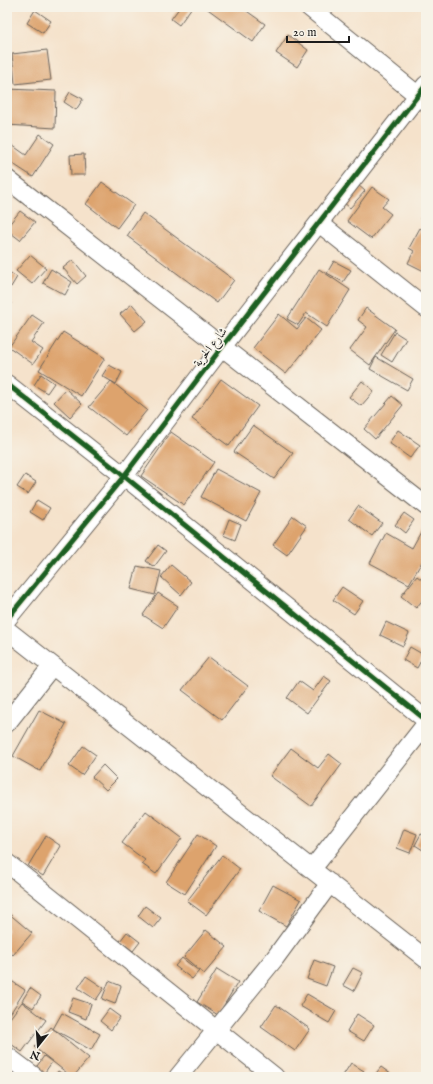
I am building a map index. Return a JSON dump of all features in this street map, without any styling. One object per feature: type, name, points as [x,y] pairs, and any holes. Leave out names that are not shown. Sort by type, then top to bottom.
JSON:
[{"type":"street","points":[[309,7],[423,94]]},
{"type":"street","name":"شارع الحرية","points":[[7,619],[124,476],[319,223],[423,94]]},
{"type":"street","points":[[7,179],[426,506]]},
{"type":"street","points":[[319,223],[426,308]]},
{"type":"street","points":[[7,384],[124,476],[426,720]]},
{"type":"street","points":[[7,630],[426,959]]},
{"type":"street","points":[[7,723],[52,666]]},
{"type":"street","points":[[312,869],[426,724]]},
{"type":"street","points":[[7,863],[275,1077]]},
{"type":"street","points":[[178,1077],[275,958],[330,883]]},
{"type":"street","points":[[7,1056],[35,1077]]},
{"type":"building","points":[[180,7],[192,7],[179,25],[171,19]]},
{"type":"building","points":[[205,7],[241,7],[265,24],[253,42]]},
{"type":"building","points":[[35,10],[51,21],[43,33],[27,23]]},
{"type":"building","points":[[288,35],[308,50],[297,67],[276,53]]},
{"type":"building","points":[[47,50],[51,80],[15,84],[12,54]]},
{"type":"building","points":[[7,89],[56,91],[55,128],[7,125]]},
{"type":"building","points":[[70,92],[83,99],[76,110],[64,102]]},
{"type":"building","points":[[40,134],[54,144],[33,177],[7,160],[7,147],[9,143],[26,155]]},
{"type":"building","points":[[84,154],[85,175],[71,175],[70,155]]},
{"type":"building","points":[[102,182],[134,205],[117,228],[86,204]]},
{"type":"building","points":[[358,185],[365,191],[350,208],[343,202]]},
{"type":"building","points":[[372,187],[389,199],[382,207],[391,214],[371,239],[347,221]]},
{"type":"building","points":[[426,208],[426,223],[420,219]]},
{"type":"building","points":[[20,211],[35,222],[20,240],[7,230],[7,227]]},
{"type":"building","points":[[143,213],[234,280],[217,303],[127,236]]},
{"type":"building","points":[[420,228],[426,231],[426,272],[408,263],[414,251],[409,248]]},
{"type":"building","points":[[30,255],[46,268],[32,284],[16,271]]},
{"type":"building","points":[[73,260],[86,276],[77,284],[63,268]]},
{"type":"building","points":[[334,261],[351,270],[343,282],[327,273]]},
{"type":"building","points":[[51,269],[72,282],[65,295],[43,283]]},
{"type":"building","points":[[319,269],[350,290],[327,327],[306,313],[298,325],[287,319]]},
{"type":"building","points":[[7,271],[17,277],[11,287],[7,285]]},
{"type":"building","points":[[7,298],[12,303],[7,309]]},
{"type":"building","points":[[132,304],[147,321],[135,331],[120,314]]},
{"type":"building","points":[[366,308],[395,329],[370,365],[350,350],[367,327],[358,320]]},
{"type":"building","points":[[279,314],[297,329],[306,318],[321,330],[286,374],[253,348]]},
{"type":"building","points":[[32,315],[44,323],[31,342],[43,350],[33,364],[9,347]]},
{"type":"building","points":[[63,332],[105,358],[81,396],[39,370]]},
{"type":"building","points":[[395,332],[406,339],[392,362],[381,355]]},
{"type":"building","points":[[376,357],[413,379],[407,390],[370,369]]},
{"type":"building","points":[[109,365],[122,372],[116,384],[102,376]]},
{"type":"building","points":[[41,374],[54,383],[47,393],[34,385]]},
{"type":"building","points":[[221,379],[258,406],[229,446],[192,419]]},
{"type":"building","points":[[111,381],[147,410],[126,436],[89,407]]},
{"type":"building","points":[[362,381],[374,391],[361,406],[349,397]]},
{"type":"building","points":[[66,389],[82,404],[70,417],[54,402]]},
{"type":"building","points":[[392,396],[403,405],[375,439],[364,429]]},
{"type":"building","points":[[253,425],[293,453],[274,479],[234,452]]},
{"type":"building","points":[[398,430],[420,445],[410,458],[389,443]]},
{"type":"building","points":[[171,432],[214,462],[184,505],[141,476]]},
{"type":"building","points":[[216,469],[261,493],[246,521],[201,497]]},
{"type":"building","points":[[25,475],[36,482],[28,494],[17,487]]},
{"type":"building","points":[[37,500],[50,508],[43,520],[30,512]]},
{"type":"building","points":[[358,506],[382,523],[372,536],[349,519]]},
{"type":"building","points":[[404,513],[414,520],[405,533],[395,525]]},
{"type":"building","points":[[293,516],[307,526],[287,555],[273,545]]},
{"type":"building","points":[[229,519],[241,524],[235,540],[223,535]]},
{"type":"building","points":[[422,530],[426,532],[426,555],[409,584],[370,563],[386,533],[412,548]]},
{"type":"building","points":[[158,545],[166,551],[154,567],[146,561]]},
{"type":"building","points":[[171,565],[191,582],[181,595],[161,577]]},
{"type":"building","points":[[137,566],[161,571],[155,595],[131,589]]},
{"type":"building","points":[[417,576],[426,583],[426,596],[416,608],[401,596]]},
{"type":"building","points":[[342,587],[363,601],[354,614],[333,600]]},
{"type":"building","points":[[158,593],[178,606],[163,628],[143,615]]},
{"type":"building","points":[[386,622],[409,633],[403,646],[380,635]]},
{"type":"building","points":[[410,647],[424,655],[417,668],[403,660]]},
{"type":"building","points":[[209,657],[248,686],[222,720],[182,690]]},
{"type":"building","points":[[324,676],[331,681],[307,713],[287,698],[299,681],[313,691]]},
{"type":"building","points":[[39,710],[66,724],[40,771],[13,756]]},
{"type":"building","points":[[83,746],[96,755],[82,775],[69,766]]},
{"type":"building","points":[[291,748],[318,768],[329,754],[342,764],[311,806],[270,776]]},
{"type":"building","points":[[103,765],[117,779],[106,790],[92,777]]},
{"type":"building","points":[[146,811],[182,838],[156,874],[142,864],[145,860],[122,843]]},
{"type":"building","points":[[404,829],[417,834],[410,853],[397,848]]},
{"type":"building","points":[[198,834],[216,846],[185,894],[166,882]]},
{"type":"building","points":[[421,834],[426,836],[426,852],[415,845]]},
{"type":"building","points":[[46,836],[61,846],[43,876],[28,866]]},
{"type":"building","points":[[222,855],[240,869],[206,915],[187,901]]},
{"type":"building","points":[[273,885],[301,900],[286,926],[259,911]]},
{"type":"building","points":[[145,906],[161,918],[153,928],[138,916]]},
{"type":"building","points":[[7,912],[32,933],[13,955],[7,950]]},
{"type":"building","points":[[206,930],[227,947],[204,974],[184,957]]},
{"type":"building","points":[[127,932],[140,942],[133,951],[120,941]]},
{"type":"building","points":[[182,958],[199,971],[192,979],[175,966]]},
{"type":"building","points":[[314,960],[333,967],[326,986],[307,979]]},
{"type":"building","points":[[353,968],[363,973],[354,991],[343,985]]},
{"type":"building","points":[[217,969],[238,982],[218,1015],[197,1002]]},
{"type":"building","points":[[86,976],[104,988],[96,1000],[78,988]]},
{"type":"building","points":[[7,978],[25,990],[10,1014],[7,1012]]},
{"type":"building","points":[[109,981],[121,986],[115,1004],[102,999]]},
{"type":"building","points":[[30,988],[41,996],[33,1008],[22,1001]]},
{"type":"building","points":[[307,994],[336,1011],[329,1023],[300,1006]]},
{"type":"building","points":[[73,998],[91,1004],[86,1019],[68,1012]]},
{"type":"building","points":[[22,1002],[46,1020],[22,1052],[7,1041],[7,1022]]},
{"type":"building","points":[[276,1005],[310,1029],[295,1051],[261,1027]]},
{"type":"building","points":[[109,1009],[120,1017],[111,1030],[100,1021]]},
{"type":"building","points":[[62,1013],[100,1034],[91,1050],[53,1029]]},
{"type":"building","points":[[357,1014],[374,1025],[364,1041],[347,1031]]},
{"type":"building","points":[[51,1027],[89,1058],[73,1077],[34,1047]]},
{"type":"building","points":[[44,1056],[52,1062],[43,1075],[35,1069]]},
{"type":"building","points":[[351,1063],[364,1071],[360,1077],[342,1077]]},
{"type":"building","points":[[381,1067],[395,1077],[373,1077]]},
{"type":"building","points":[[58,1071],[68,1077],[54,1077]]},
{"type":"cycle path","points":[[7,619],[124,476],[222,347],[426,85]]},
{"type":"cycle path","points":[[7,384],[124,476],[426,720]]}]
